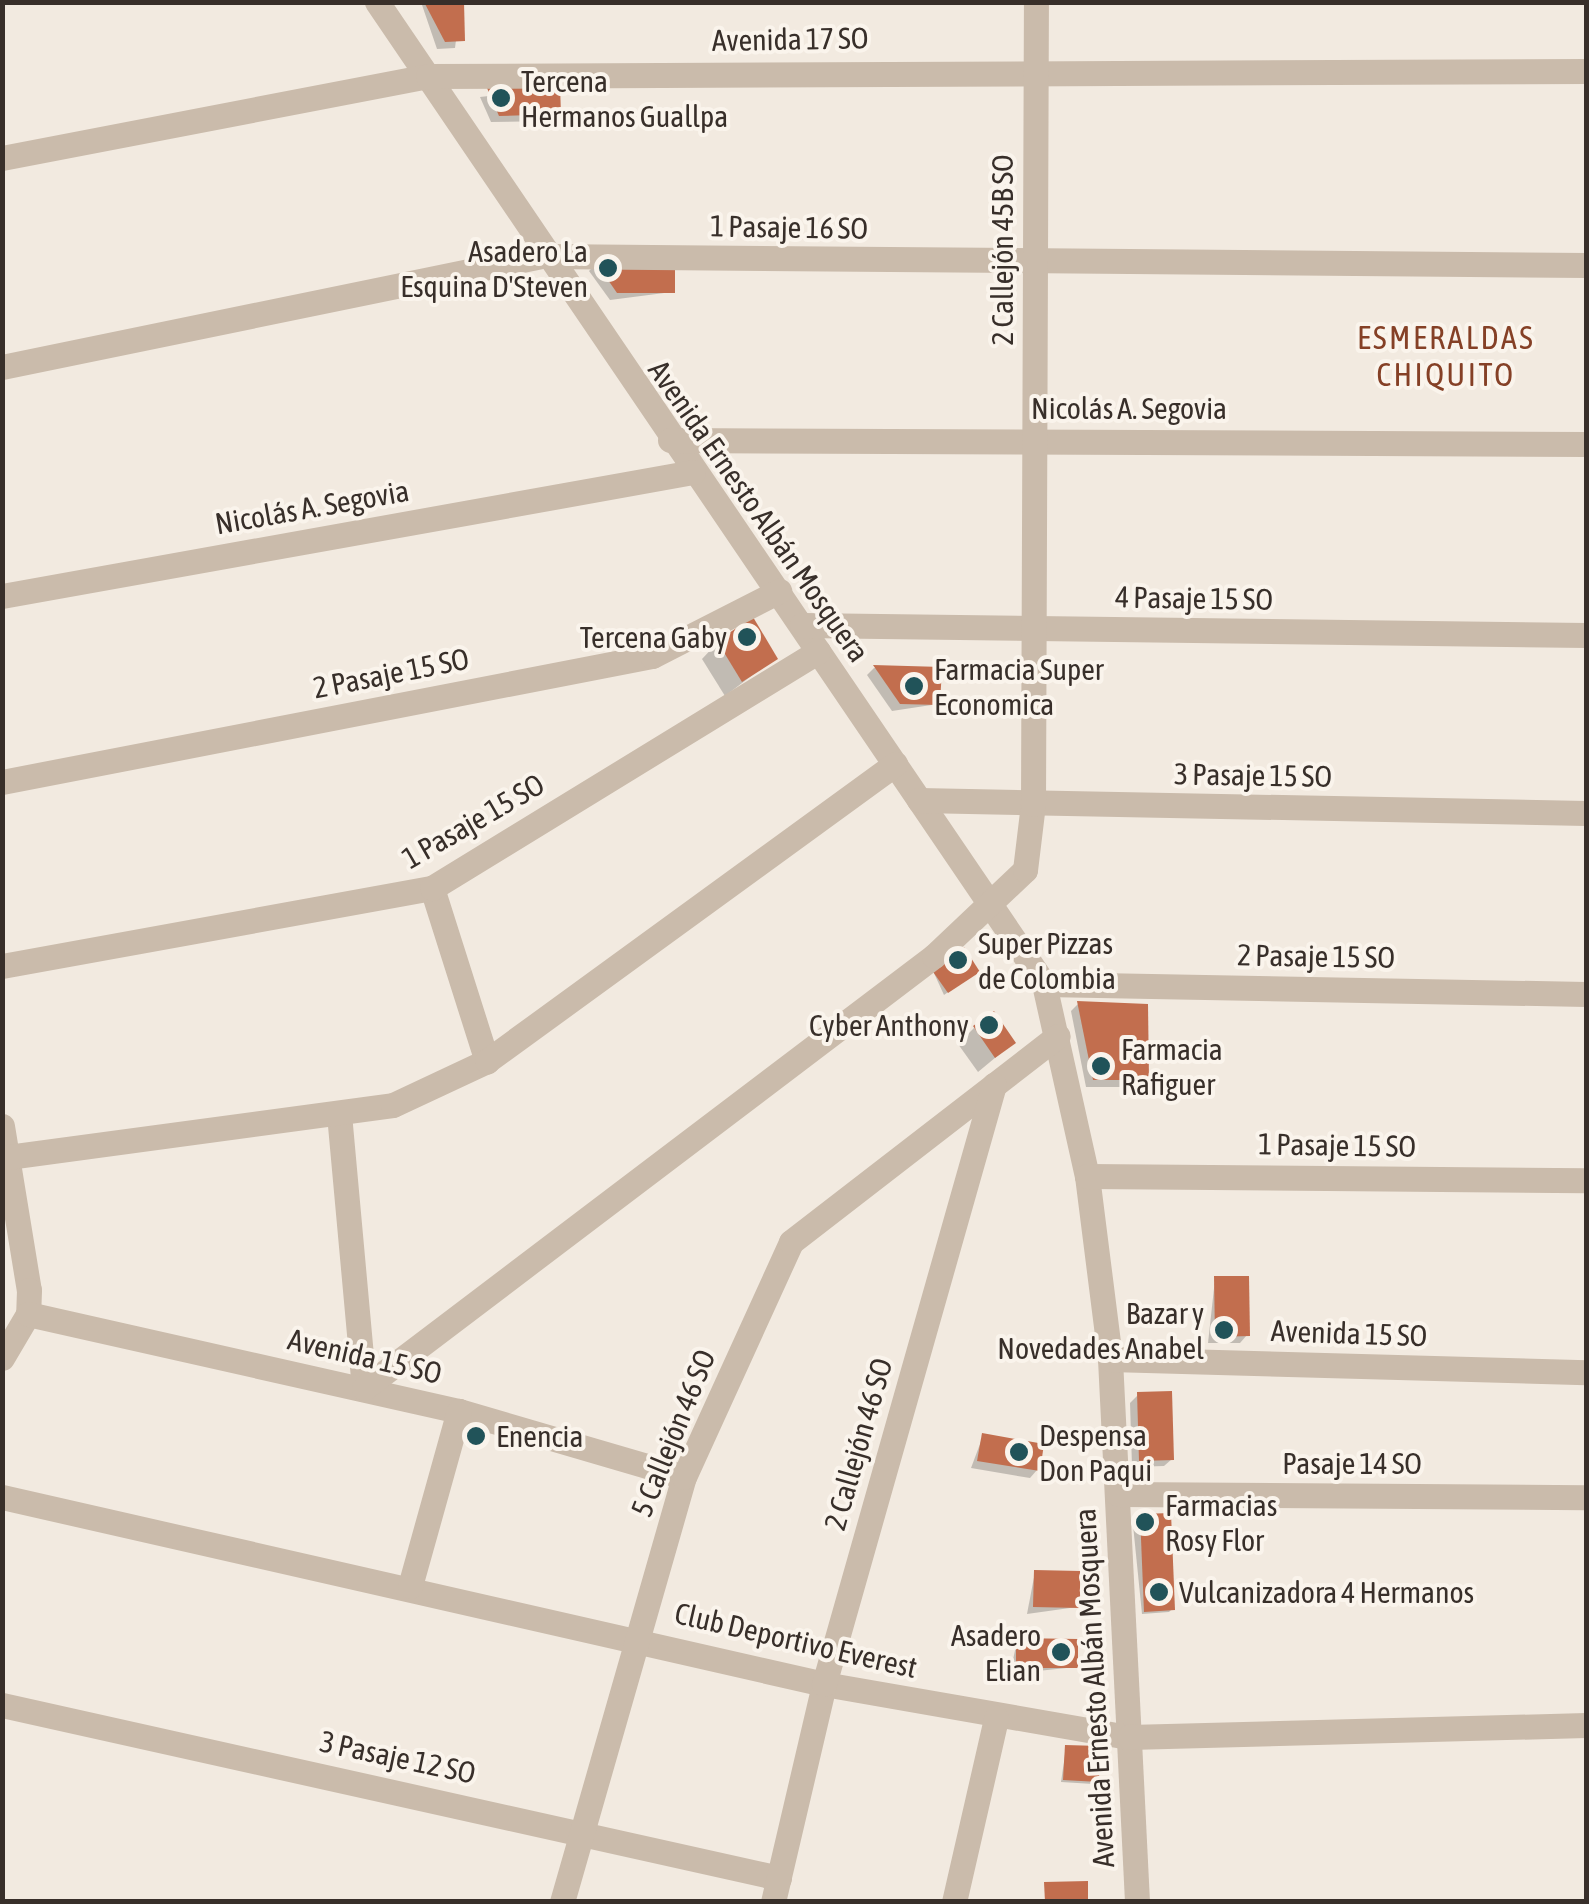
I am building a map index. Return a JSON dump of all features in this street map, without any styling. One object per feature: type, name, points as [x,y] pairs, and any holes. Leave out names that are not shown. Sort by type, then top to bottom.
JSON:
[{"type":"street","name":"Avenida Ernesto Albán Mosquera","points":[[378,2],[542,256],[802,625],[1044,984],[1087,1176],[1110,1359],[1137,1902]]},
{"type":"street","name":"2 Callejón 45B SO","points":[[364,1388],[994,906],[1025,870],[1033,804],[1036,2]]},
{"type":"street","name":"Avenida 17 SO","points":[[2,158],[428,76],[1036,68],[1586,71]]},
{"type":"street","name":"1 Pasaje 16 SO","points":[[2,367],[542,256],[1035,264],[1586,265]]},
{"type":"street","name":"Nicolás A. Segovia","points":[[670,440],[1586,444]]},
{"type":"street","name":"Nicolás A. Segovia","points":[[2,596],[693,472]]},
{"type":"street","name":"2 Pasaje 15 SO","points":[[2,782],[652,656],[779,592]]},
{"type":"street","name":"4 Pasaje 15 SO","points":[[802,625],[1586,634]]},
{"type":"street","name":"1 Pasaje 15 SO","points":[[2,966],[432,888],[818,651]]},
{"type":"street","points":[[8,1157],[393,1104],[486,1061],[894,764]]},
{"type":"street","name":"3 Pasaje 15 SO","points":[[919,800],[1586,813]]},
{"type":"street","points":[[432,888],[486,1061]]},
{"type":"street","name":"2 Pasaje 15 SO","points":[[1044,984],[1586,994]]},
{"type":"street","points":[[994,1085],[1058,1036]]},
{"type":"street","name":"5 Callejón 46 SO","points":[[562,1902],[635,1634],[684,1477],[792,1242],[994,1085]]},
{"type":"street","name":"2 Callejón 46 SO","points":[[776,1890],[824,1684],[994,1085]]},
{"type":"street","points":[[339,1114],[364,1388]]},
{"type":"street","points":[[2,1126],[28,1314],[2,1358]]},
{"type":"street","name":"1 Pasaje 15 SO","points":[[1087,1176],[1586,1180]]},
{"type":"street","name":"Avenida 15 SO","points":[[28,1314],[459,1411],[684,1477]]},
{"type":"street","name":"Avenida 15 SO","points":[[1110,1359],[1586,1372]]},
{"type":"street","points":[[410,1586],[459,1411]]},
{"type":"street","name":"Pasaje 14 SO","points":[[1118,1494],[1586,1498]]},
{"type":"street","name":"Club Deportivo Everest","points":[[2,1497],[635,1634],[824,1684],[996,1718],[1129,1737],[1586,1725]]},
{"type":"street","name":"3 Pasaje 12 SO","points":[[2,1705],[581,1830],[776,1890]]},
{"type":"street","points":[[954,1902],[996,1718]]},
{"type":"building","points":[[424,2],[464,2],[465,41],[445,42]]},
{"type":"building","points":[[560,86],[561,114],[499,116],[487,88]]},
{"type":"building","points":[[595,261],[675,262],[675,293],[617,293]]},
{"type":"building","points":[[753,617],[778,659],[742,682],[717,641]]},
{"type":"building","name":"Farmacia Super Economica","points":[[873,665],[942,667],[940,705],[900,704]]},
{"type":"building","points":[[964,947],[980,972],[948,993],[931,969]]},
{"type":"building","points":[[1077,1001],[1148,1004],[1149,1080],[1093,1080]]},
{"type":"building","points":[[994,1011],[1016,1043],[995,1058],[973,1026]]},
{"type":"building","points":[[1214,1276],[1249,1276],[1250,1336],[1215,1337]]},
{"type":"building","points":[[1172,1391],[1174,1460],[1139,1461],[1137,1392]]},
{"type":"building","points":[[982,1433],[1044,1444],[1040,1471],[977,1461]]},
{"type":"building","points":[[1171,1513],[1175,1610],[1144,1612],[1140,1514]]},
{"type":"building","points":[[1034,1570],[1080,1571],[1080,1608],[1033,1607]]},
{"type":"building","points":[[1016,1638],[1078,1639],[1078,1668],[1016,1668]]},
{"type":"building","points":[[1065,1745],[1100,1746],[1099,1782],[1063,1780]]},
{"type":"building","points":[[1088,1881],[1088,1902],[1045,1902],[1044,1882]]},
{"type":"place","name":"Tercena Hermanos Guallpa","points":[[501,98]]},
{"type":"place","name":"Asadero La Esquina D'Steven","points":[[608,268]]},
{"type":"place","name":"Tercena Gaby","points":[[747,637]]},
{"type":"place","name":"Farmacia Super Economica","points":[[914,686]]},
{"type":"place","name":"Super Pizzas de Colombia","points":[[958,960]]},
{"type":"place","name":"Cyber Anthony","points":[[989,1025]]},
{"type":"place","name":"Farmacia Rafiguer","points":[[1101,1066]]},
{"type":"place","name":"Bazar y Novedades Anabel","points":[[1224,1330]]},
{"type":"place","name":"Enencia","points":[[476,1436]]},
{"type":"place","name":"Despensa Don Paqui","points":[[1019,1452]]},
{"type":"place","name":"Farmacias Rosy Flor","points":[[1145,1522]]},
{"type":"place","name":"Vulcanizadora 4 Hermanos","points":[[1159,1592]]},
{"type":"place","name":"Asadero Elian","points":[[1061,1652]]},
{"type":"district","name":"ESMERALDAS CHIQUITO","points":[[1446,358]]}]
